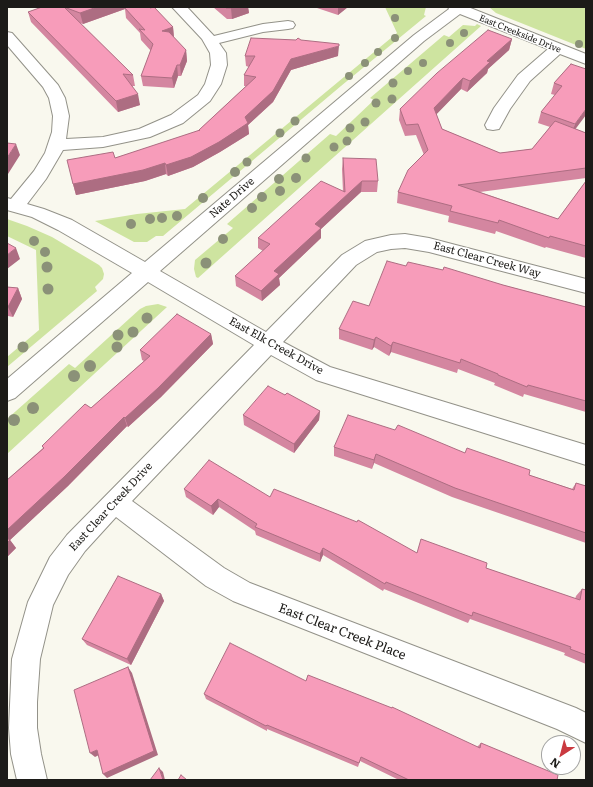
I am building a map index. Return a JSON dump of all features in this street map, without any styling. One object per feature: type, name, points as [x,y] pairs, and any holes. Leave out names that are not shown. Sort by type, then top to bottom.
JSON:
[{"type":"street","points":[[57,145],[95,143],[134,136],[161,127],[186,113],[204,98],[216,77],[219,65],[218,57],[211,41],[179,7]]},
{"type":"street","name":"East Creekside Drive","points":[[458,7],[557,49],[586,59]]},
{"type":"street","name":"Nate Drive","points":[[7,392],[384,68],[458,7]]},
{"type":"street","points":[[211,41],[263,28],[288,25]]},
{"type":"street","points":[[7,36],[50,85],[57,98],[61,116],[57,145],[44,170],[11,205]]},
{"type":"street","points":[[493,125],[502,108],[520,83],[541,62],[557,49]]},
{"type":"street","points":[[9,60],[24,55]]},
{"type":"street","name":"East Elk Creek Drive","points":[[11,205],[38,213],[65,225],[306,365],[338,379],[586,455]]},
{"type":"street","name":"East Clear Creek Way","points":[[268,343],[349,260],[386,235],[586,286]]},
{"type":"street","name":"East Clear Creek Drive","points":[[32,780],[15,703],[28,648],[48,587],[70,550],[268,343]]},
{"type":"street","name":"East Clear Creek Place","points":[[115,502],[215,577],[237,590],[263,602],[566,718],[586,729]]},
{"type":"green space","points":[[385,7],[426,7],[424,15],[426,16],[163,236],[156,236],[147,242],[134,242],[95,221],[137,214],[185,209],[397,33]]},
{"type":"green space","points":[[489,7],[586,7],[586,49],[496,13]]},
{"type":"green space","points":[[477,24],[481,26],[198,278],[196,277],[194,269],[195,260],[233,228],[227,224],[330,134],[336,136],[374,100],[370,98],[444,35],[449,37],[463,25],[475,26]]},
{"type":"green space","points":[[7,219],[52,237],[99,265],[104,274],[103,279],[95,287],[97,291],[7,367],[7,357],[39,330],[36,250],[7,236]]},
{"type":"green space","points":[[158,304],[167,307],[7,454],[7,419],[69,364],[75,368],[140,309],[146,306]]},
{"type":"building","points":[[42,7],[64,7],[133,75],[123,74],[138,94],[116,101],[28,12]]},
{"type":"building","points":[[64,7],[97,7],[80,13]]},
{"type":"building","points":[[124,7],[154,7],[173,27],[162,31],[169,32],[186,50],[180,65],[177,65],[172,78],[141,76],[153,44],[139,29],[145,30]]},
{"type":"building","points":[[488,30],[512,39],[487,61],[490,62],[470,81],[463,78],[434,108],[442,129],[500,153],[532,149],[555,121],[586,133],[586,168],[458,185],[558,219],[586,181],[586,246],[550,236],[549,238],[499,220],[498,223],[450,211],[452,206],[398,192],[408,170],[428,150],[418,124],[406,125],[400,109],[437,73]]},
{"type":"building","points":[[251,38],[296,40],[298,38],[301,40],[339,44],[339,46],[291,59],[273,91],[245,117],[248,123],[219,142],[191,157],[166,165],[165,163],[143,170],[73,184],[67,160],[113,152],[115,158],[200,130],[256,77],[244,75],[255,56],[245,56]]},
{"type":"building","points":[[571,64],[586,69],[586,109],[575,124],[541,112],[562,86],[554,83]]},
{"type":"building","points":[[7,143],[16,144],[7,158]]},
{"type":"building","points":[[343,158],[376,159],[378,181],[362,181],[315,224],[321,228],[274,271],[279,274],[261,291],[235,276],[270,244],[258,238],[321,181],[345,192]]},
{"type":"building","points":[[7,243],[16,248],[7,255]]},
{"type":"building","points":[[387,261],[406,266],[408,262],[443,270],[444,267],[503,285],[586,307],[586,401],[528,385],[527,387],[461,359],[460,363],[393,342],[391,346],[376,337],[374,340],[339,329],[353,301],[369,306]]},
{"type":"building","points":[[7,287],[18,288],[8,307],[7,307]]},
{"type":"building","points":[[177,314],[211,334],[158,388],[125,418],[124,417],[64,477],[7,530],[7,480],[44,448],[42,446],[85,404],[91,408],[150,356],[140,350]]},
{"type":"building","points":[[268,386],[285,395],[287,393],[320,411],[294,444],[243,415]]},
{"type":"building","points":[[348,415],[395,430],[398,425],[465,453],[467,448],[530,470],[529,475],[574,490],[576,483],[586,486],[586,533],[455,488],[376,454],[374,460],[334,447]]},
{"type":"building","points":[[209,460],[270,497],[274,489],[357,522],[358,520],[417,553],[421,539],[487,563],[486,568],[580,600],[582,589],[586,590],[586,655],[570,649],[571,647],[473,612],[472,616],[386,582],[385,584],[323,548],[320,554],[255,527],[257,524],[218,499],[211,506],[184,489]]},
{"type":"building","points":[[118,576],[161,594],[127,659],[82,639]]},
{"type":"building","points":[[230,643],[306,681],[308,675],[392,707],[480,748],[481,743],[541,768],[541,775],[558,775],[557,780],[409,780],[361,757],[359,763],[267,725],[266,726],[204,694]]},
{"type":"building","points":[[128,667],[154,751],[103,774],[97,750],[90,753],[74,690]]},
{"type":"building","points":[[159,768],[163,780],[150,780]]},
{"type":"building","points":[[181,775],[187,780],[178,780]]}]
